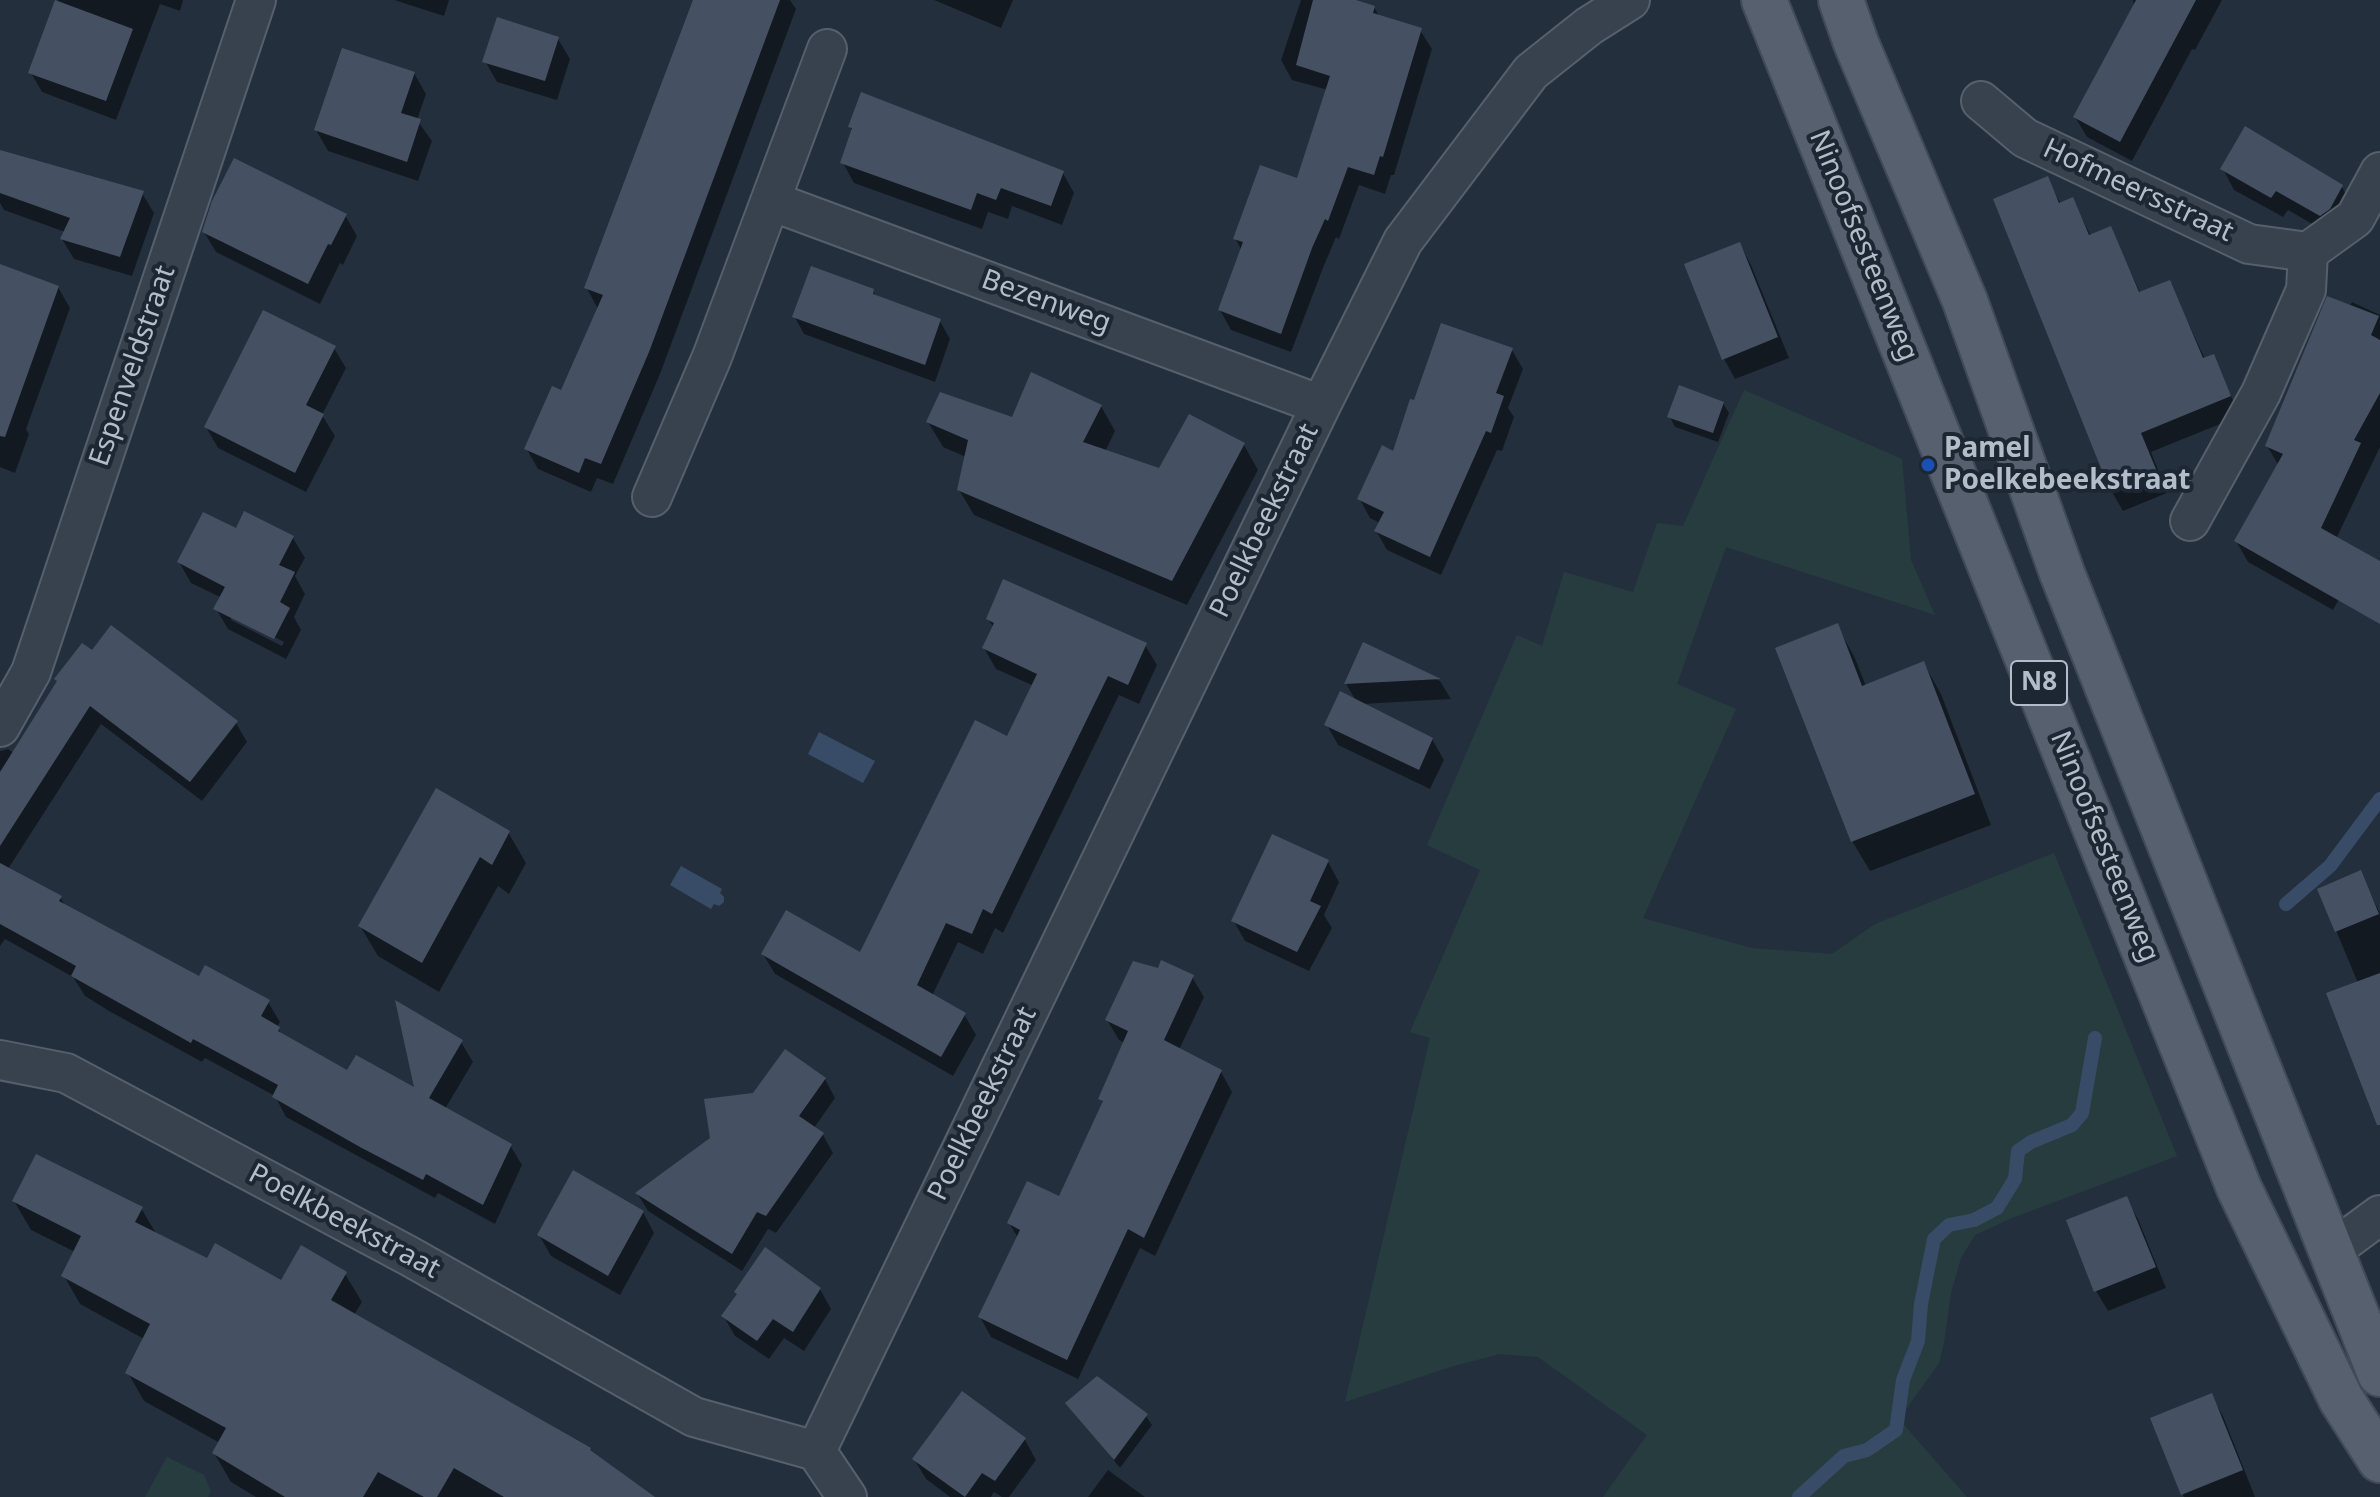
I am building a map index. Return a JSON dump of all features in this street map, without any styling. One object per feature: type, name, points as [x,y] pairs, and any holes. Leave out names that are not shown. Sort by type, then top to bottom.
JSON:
[{"type":"main road","name":"Ninoofsesteenweg","points":[[1764,0],[2239,1188],[2341,1399],[2380,1460]]},
{"type":"main road","name":"N8","points":[[1841,0],[1856,43],[1965,301],[2062,573],[2380,1374]]},
{"type":"street","name":"Espenveldstraat","points":[[0,727],[31,672],[256,0]]},
{"type":"street","name":"Poelkbeekstraat","points":[[0,1060],[66,1073],[409,1256],[694,1417],[816,1451],[1403,241],[1531,72],[1589,26],[1630,0]]},
{"type":"street","points":[[652,497],[712,357],[827,49]]},
{"type":"street","name":"Hofmeersstraat","points":[[1981,101],[2025,138],[2249,244],[2308,252]]},
{"type":"street","points":[[2190,521],[2266,380],[2306,290],[2308,252],[2355,218],[2380,172]]},
{"type":"street","name":"Bezenweg","points":[[771,201],[1321,405]]},
{"type":"street","points":[[2331,1251],[2380,1215]]},
{"type":"street","points":[[816,1451],[847,1497]]},
{"type":"green space","points":[[1744,390],[1902,459],[1911,560],[1935,615],[1726,547],[1677,684],[1736,709],[1643,918],[1752,948],[1832,954],[1875,924],[2054,853],[2177,1156],[1975,1235],[1961,1258],[1951,1293],[1939,1363],[1899,1419],[1967,1497],[1603,1497],[1647,1435],[1538,1357],[1500,1354],[1345,1402],[1430,1038],[1410,1032],[1480,870],[1427,845],[1517,635],[1542,646],[1564,572],[1633,592],[1657,523],[1683,526]]},
{"type":"green space","points":[[167,1457],[204,1475],[211,1492],[208,1497],[145,1497]]},
{"type":"water","points":[[819,732],[875,761],[863,783],[808,754]]},
{"type":"water","points":[[681,866],[722,889],[720,893],[724,902],[719,906],[714,904],[711,909],[670,885]]},
{"type":"building","points":[[55,0],[133,29],[106,101],[28,73]]},
{"type":"building","points":[[693,0],[780,0],[649,352],[601,464],[585,458],[579,473],[524,449],[552,386],[561,390],[603,295],[584,288]]},
{"type":"building","points":[[1313,0],[1356,0],[1375,6],[1373,13],[1422,28],[1383,157],[1380,156],[1374,175],[1348,167],[1328,221],[1325,219],[1312,248],[1281,334],[1218,310],[1243,242],[1233,239],[1260,165],[1297,178],[1330,76],[1296,65]]},
{"type":"building","points":[[2136,0],[2196,0],[2120,142],[2073,117]]},
{"type":"building","points":[[497,17],[559,37],[545,81],[482,62]]},
{"type":"building","points":[[342,48],[415,72],[401,113],[421,119],[407,162],[314,130]]},
{"type":"building","points":[[861,92],[1064,171],[1051,206],[1001,188],[996,200],[977,193],[971,210],[840,163],[852,128],[848,127]]},
{"type":"building","points":[[2245,126],[2343,185],[2330,209],[2320,216],[2276,191],[2271,198],[2220,169]]},
{"type":"building","points":[[0,150],[144,191],[120,257],[60,239],[70,218],[0,193]]},
{"type":"building","points":[[234,158],[347,214],[308,284],[202,232],[212,201]]},
{"type":"building","points":[[2048,176],[2059,203],[2073,197],[2089,235],[2111,226],[2139,292],[2170,280],[2203,358],[2214,354],[2231,396],[2141,433],[2158,474],[2111,493],[1993,199]]},
{"type":"building","points":[[1740,242],[1778,337],[1722,360],[1684,264]]},
{"type":"building","points":[[0,264],[59,286],[5,437],[0,436]]},
{"type":"building","points":[[811,266],[874,289],[873,294],[941,319],[925,365],[792,317]]},
{"type":"building","points":[[2327,296],[2379,316],[2371,335],[2380,340],[2380,393],[2354,440],[2361,443],[2321,528],[2380,561],[2380,624],[2234,541],[2283,454],[2265,446]]},
{"type":"building","points":[[263,310],[336,346],[306,405],[324,414],[295,473],[204,427]]},
{"type":"building","points":[[1441,323],[1513,348],[1496,393],[1504,396],[1491,433],[1486,431],[1430,557],[1374,531],[1384,512],[1357,499],[1382,445],[1393,451]]},
{"type":"building","points":[[1031,372],[1102,405],[1083,442],[1159,468],[1189,414],[1245,443],[1172,581],[957,490],[968,440],[926,422],[940,392],[1012,417]]},
{"type":"building","points":[[1679,385],[1724,402],[1713,433],[1667,417]]},
{"type":"building","points":[[244,511],[294,536],[279,565],[295,572],[280,602],[290,608],[274,639],[213,609],[225,587],[177,562],[203,512],[236,528]]},
{"type":"building","points":[[1003,579],[1147,643],[1128,685],[1108,676],[992,914],[983,909],[972,934],[946,923],[917,985],[966,1013],[941,1057],[761,954],[786,910],[860,952],[975,720],[1007,736],[1037,674],[982,648],[994,623],[986,619]]},
{"type":"building","points":[[1838,623],[1862,686],[1924,661],[1975,794],[1851,842],[1775,648]]},
{"type":"building","points":[[111,625],[238,721],[190,782],[90,706],[0,846],[0,772],[57,681],[54,679],[82,643],[92,650]]},
{"type":"building","points":[[1363,642],[1441,679],[1344,684]]},
{"type":"building","points":[[1340,691],[1433,738],[1419,770],[1324,725]]},
{"type":"building","points":[[436,788],[510,831],[492,865],[480,857],[422,963],[358,926]]},
{"type":"building","points":[[1272,834],[1329,860],[1310,901],[1321,906],[1297,952],[1231,921]]},
{"type":"building","points":[[0,863],[62,896],[59,901],[199,976],[205,965],[270,1000],[261,1016],[280,1027],[278,1031],[347,1070],[356,1055],[414,1087],[395,1000],[463,1040],[429,1098],[512,1144],[483,1205],[426,1174],[423,1180],[360,1147],[272,1097],[278,1085],[193,1039],[191,1043],[71,976],[76,966],[0,924]]},
{"type":"building","points":[[2361,870],[2379,914],[2335,932],[2317,889]]},
{"type":"building","points":[[1161,960],[1194,975],[1164,1040],[1222,1070],[1144,1238],[1128,1229],[1067,1360],[978,1317],[1020,1230],[1007,1223],[1027,1181],[1059,1196],[1103,1101],[1098,1099],[1128,1031],[1105,1020],[1133,961],[1158,968]]},
{"type":"building","points":[[2380,973],[2380,1125],[2377,1125],[2326,993]]},
{"type":"building","points":[[785,1049],[826,1078],[799,1116],[824,1133],[766,1216],[757,1212],[732,1254],[635,1193],[710,1138],[704,1099],[753,1093]]},
{"type":"building","points":[[36,1154],[143,1207],[135,1222],[207,1258],[215,1243],[281,1280],[301,1245],[347,1272],[331,1300],[591,1448],[655,1497],[504,1497],[454,1468],[437,1497],[424,1497],[378,1472],[363,1497],[285,1497],[212,1453],[226,1428],[125,1373],[150,1324],[61,1276],[81,1236],[12,1201]]},
{"type":"building","points":[[573,1170],[644,1211],[608,1276],[537,1235]]},
{"type":"building","points":[[2127,1196],[2156,1267],[2094,1292],[2066,1220]]},
{"type":"building","points":[[765,1247],[821,1288],[793,1332],[773,1319],[757,1341],[721,1316]]},
{"type":"building","points":[[1097,1376],[1148,1414],[1114,1460],[1065,1403]]},
{"type":"building","points":[[962,1391],[1026,1438],[995,1481],[982,1473],[965,1497],[912,1459]]},
{"type":"building","points":[[2212,1393],[2243,1470],[2181,1495],[2150,1418]]},
{"type":"waterway","points":[[2286,904],[2330,866],[2380,799]]},
{"type":"waterway","points":[[1799,1497],[1844,1456],[1867,1450],[1896,1430],[1903,1380],[1918,1341],[1921,1304],[1934,1239],[1949,1225],[1974,1220],[1997,1208],[2015,1179],[2018,1151],[2031,1142],[2072,1125],[2082,1113],[2095,1038]]},
{"type":"place","name":"Pamel Poelkebeekstraat","points":[[1928,465]]}]
